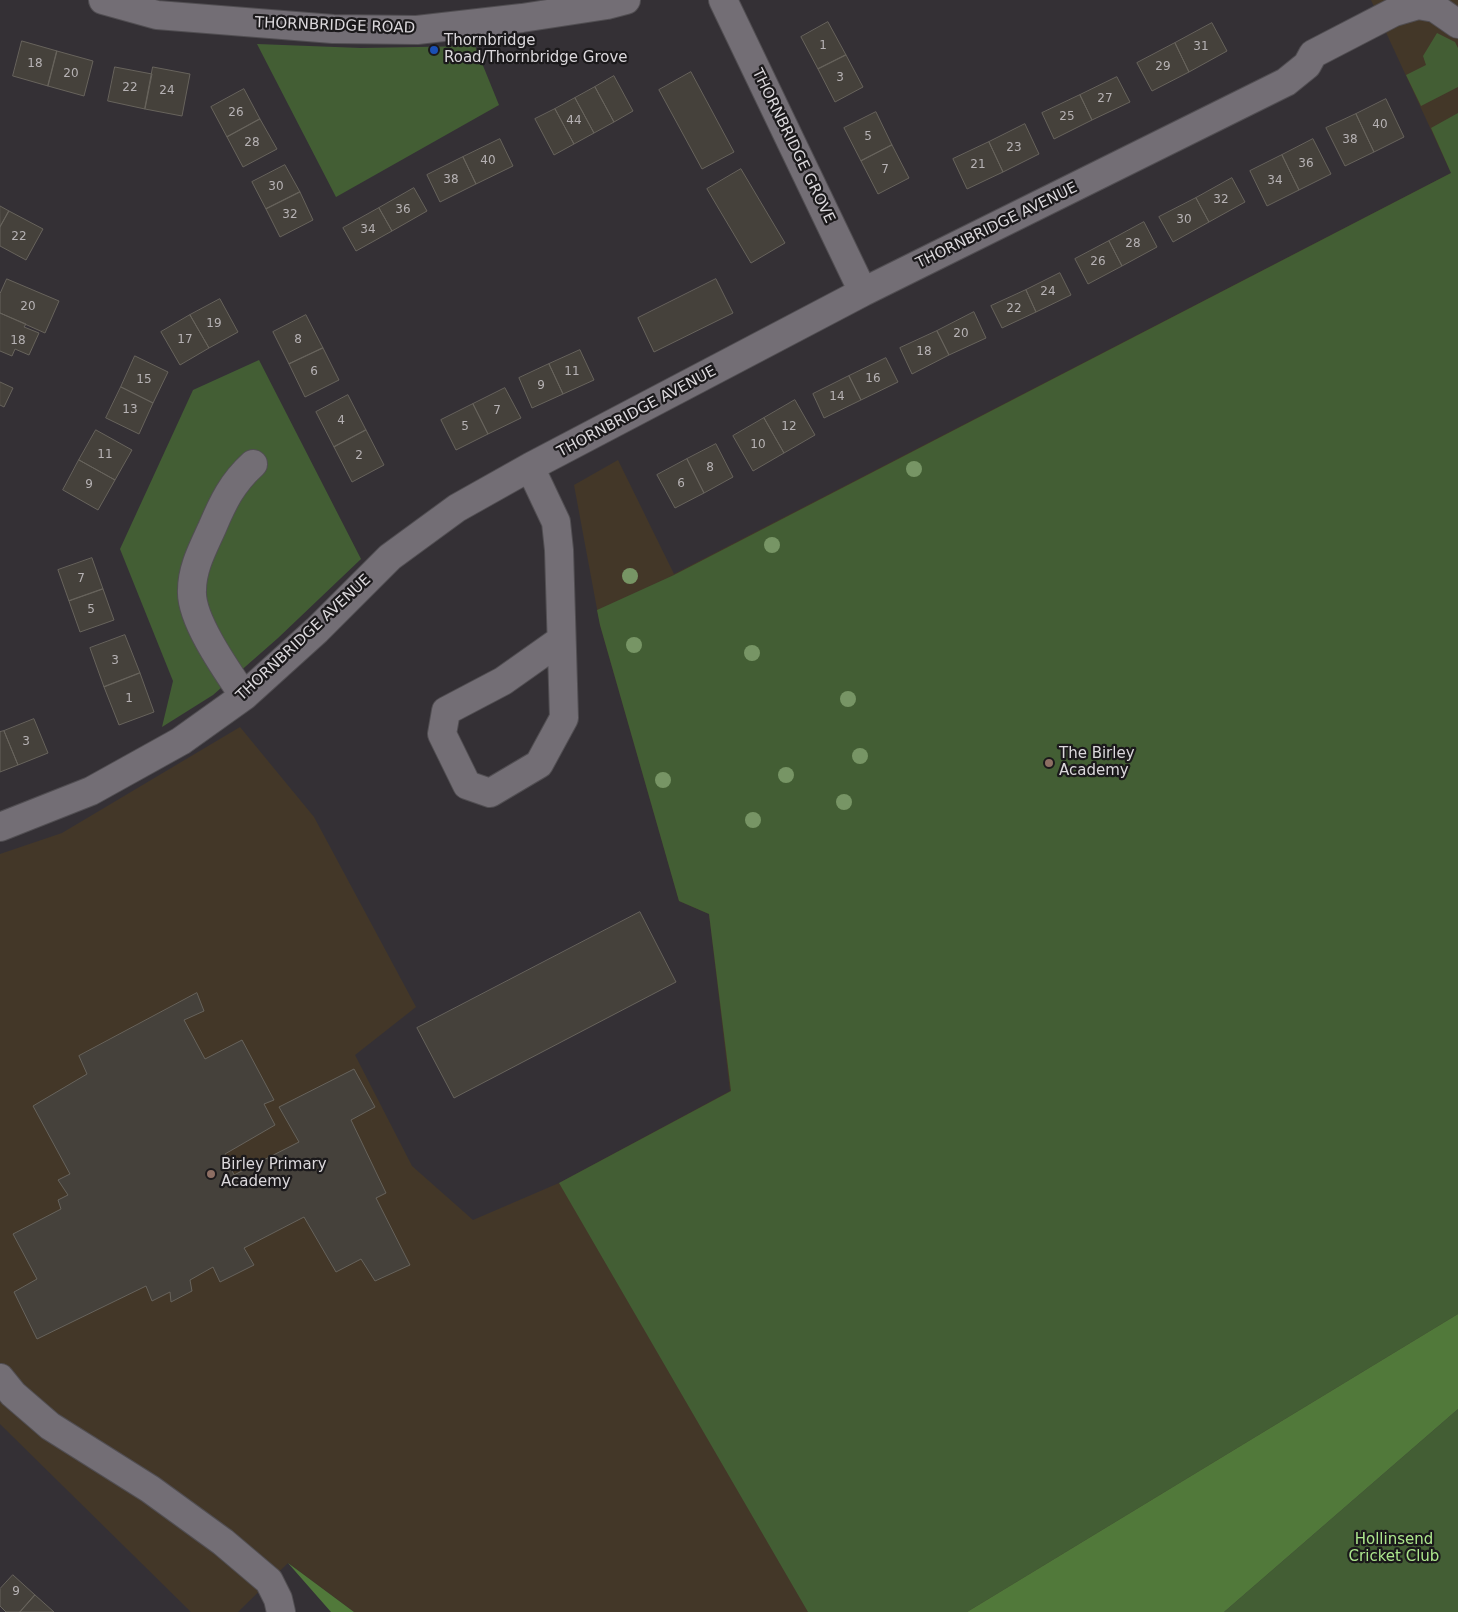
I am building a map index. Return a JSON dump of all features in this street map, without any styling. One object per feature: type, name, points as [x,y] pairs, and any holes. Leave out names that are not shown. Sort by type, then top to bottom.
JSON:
[{"type":"street","name":"THORNBRIDGE ROAD","points":[[103,0],[157,14],[333,29],[418,30],[521,9],[607,5],[626,0]]},
{"type":"street","name":"THORNBRIDGE GROVE","points":[[723,0],[863,292]]},
{"type":"street","name":"THORNBRIDGE AVENUE","points":[[0,828],[91,791],[181,741],[244,696],[316,630],[390,557],[457,508],[530,467],[863,292],[1286,82],[1307,65],[1313,54],[1394,12],[1418,5],[1435,8],[1458,24]]},
{"type":"street","points":[[244,696],[214,650],[198,618],[191,591],[196,564],[226,495],[240,476],[253,464]]},
{"type":"street","points":[[530,467],[556,522],[559,550],[564,718],[539,764],[490,793],[467,785],[442,734],[446,711],[503,681],[561,640]]},
{"type":"street","points":[[0,1378],[13,1394],[50,1426],[158,1495],[223,1542],[269,1581],[278,1599],[281,1612]]},
{"type":"shaded area","name":"The Birley Academy","points":[[1371,0],[1458,0],[1458,1314],[967,1612],[354,1612],[288,1563],[238,1612],[191,1612],[0,1424],[0,854],[62,833],[240,727],[314,817],[416,1007],[355,1055],[412,1166],[473,1220],[559,1183],[730,1091],[709,914],[679,901],[600,625],[574,485],[618,460],[674,574],[1451,173]]},
{"type":"green space","points":[[1437,33],[1455,42],[1458,48],[1458,87],[1421,106],[1406,75],[1426,65],[1423,56]]},
{"type":"green space","points":[[257,44],[361,48],[475,46],[499,105],[336,197]]},
{"type":"green space","name":"The Birley Academy","points":[[1458,113],[1458,1314],[967,1612],[808,1612],[559,1183],[731,1091],[709,914],[679,901],[597,610],[674,575],[1451,173],[1431,128]]},
{"type":"green space","points":[[259,360],[361,559],[278,638],[213,695],[162,727],[173,681],[120,549],[193,390]]},
{"type":"green space","points":[[1458,1314],[1458,1409],[1224,1612],[967,1612]]},
{"type":"green space","name":"Hollinsend Cricket Club","points":[[1458,1409],[1458,1612],[1224,1612]]},
{"type":"green space","points":[[288,1563],[354,1612],[331,1612]]},
{"type":"building","points":[[828,22],[846,55],[818,69],[801,37]]},
{"type":"building","points":[[1212,23],[1227,51],[1189,72],[1175,43]]},
{"type":"building","points":[[22,41],[57,51],[48,86],[13,76]]},
{"type":"building","points":[[1175,43],[1189,72],[1152,91],[1137,63]]},
{"type":"building","points":[[57,51],[93,61],[84,96],[48,86]]},
{"type":"building","points":[[846,55],[863,87],[835,102],[818,69]]},
{"type":"building","points":[[115,67],[152,74],[145,109],[108,101]]},
{"type":"building","points":[[153,67],[190,74],[182,116],[145,109]]},
{"type":"building","points":[[691,72],[734,152],[702,169],[659,90]]},
{"type":"building","points":[[614,76],[633,111],[614,122],[595,87]]},
{"type":"building","points":[[1117,77],[1130,102],[1092,120],[1080,95]]},
{"type":"building","points":[[595,87],[614,122],[594,133],[575,98]]},
{"type":"building","points":[[244,89],[260,119],[227,137],[211,107]]},
{"type":"building","points":[[1080,95],[1092,120],[1054,139],[1042,113]]},
{"type":"building","points":[[575,98],[594,133],[574,144],[555,109]]},
{"type":"building","points":[[1386,99],[1404,137],[1374,152],[1356,114]]},
{"type":"building","points":[[555,109],[574,144],[554,155],[535,119]]},
{"type":"building","points":[[876,112],[892,145],[861,161],[844,128]]},
{"type":"building","points":[[1356,114],[1374,152],[1345,166],[1326,128]]},
{"type":"building","points":[[260,119],[277,149],[243,167],[227,137]]},
{"type":"building","points":[[1025,124],[1039,154],[1003,172],[989,142]]},
{"type":"building","points":[[500,139],[513,166],[476,184],[463,157]]},
{"type":"building","points":[[1313,139],[1331,174],[1299,190],[1282,155]]},
{"type":"building","points":[[989,142],[1003,172],[967,189],[953,159]]},
{"type":"building","points":[[892,145],[909,178],[878,194],[861,161]]},
{"type":"building","points":[[1282,155],[1299,190],[1267,206],[1250,171]]},
{"type":"building","points":[[463,157],[476,184],[440,202],[427,175]]},
{"type":"building","points":[[285,165],[300,192],[266,209],[252,182]]},
{"type":"building","points":[[741,169],[785,243],[751,263],[707,189]]},
{"type":"building","points":[[1232,178],[1245,202],[1209,222],[1196,198]]},
{"type":"building","points":[[414,188],[427,211],[392,231],[379,208]]},
{"type":"building","points":[[300,192],[313,220],[280,237],[266,209]]},
{"type":"building","points":[[1196,198],[1209,222],[1173,242],[1159,217]]},
{"type":"building","points":[[0,206],[9,211],[0,227]]},
{"type":"building","points":[[379,208],[392,231],[356,251],[343,228]]},
{"type":"building","points":[[9,211],[43,229],[26,260],[0,246],[0,227]]},
{"type":"building","points":[[1144,222],[1157,247],[1122,266],[1109,241]]},
{"type":"building","points":[[1109,241],[1122,266],[1088,284],[1075,259]]},
{"type":"building","points":[[1060,273],[1071,295],[1036,312],[1026,290]]},
{"type":"building","points":[[7,279],[59,301],[45,333],[0,313],[0,294]]},
{"type":"building","points":[[716,279],[733,313],[654,352],[638,318]]},
{"type":"building","points":[[1026,290],[1036,312],[1002,328],[991,306]]},
{"type":"building","points":[[220,299],[238,332],[209,348],[190,315]]},
{"type":"building","points":[[974,312],[986,338],[949,355],[937,331]]},
{"type":"building","points":[[0,313],[26,324],[24,327],[39,333],[29,355],[15,349],[12,356],[0,351]]},
{"type":"building","points":[[190,315],[209,348],[180,365],[161,332]]},
{"type":"building","points":[[306,315],[323,348],[289,364],[273,332]]},
{"type":"building","points":[[937,331],[949,355],[912,374],[900,348]]},
{"type":"building","points":[[323,348],[339,380],[305,397],[289,364]]},
{"type":"building","points":[[580,350],[594,380],[563,394],[549,364]]},
{"type":"building","points":[[135,356],[168,372],[153,403],[121,387]]},
{"type":"building","points":[[886,358],[898,382],[861,400],[849,376]]},
{"type":"building","points":[[549,364],[563,394],[532,408],[519,378]]},
{"type":"building","points":[[849,376],[861,400],[824,418],[813,394]]},
{"type":"building","points":[[0,382],[13,388],[4,407],[0,405]]},
{"type":"building","points":[[121,387],[153,403],[139,434],[106,418]]},
{"type":"building","points":[[505,388],[521,418],[488,434],[473,404]]},
{"type":"building","points":[[348,395],[366,430],[334,447],[316,412]]},
{"type":"building","points":[[795,400],[815,435],[784,453],[764,418]]},
{"type":"building","points":[[473,404],[488,434],[456,450],[441,420]]},
{"type":"building","points":[[764,418],[784,453],[753,471],[733,436]]},
{"type":"building","points":[[96,430],[132,450],[115,480],[79,460]]},
{"type":"building","points":[[366,430],[384,465],[352,482],[334,447]]},
{"type":"building","points":[[716,444],[733,477],[704,493],[687,459]]},
{"type":"building","points":[[687,459],[704,493],[675,508],[657,475]]},
{"type":"building","points":[[79,460],[115,480],[98,510],[63,490]]},
{"type":"building","points":[[92,558],[103,589],[69,601],[58,570]]},
{"type":"building","points":[[103,589],[114,620],[80,632],[69,601]]},
{"type":"building","points":[[125,635],[140,673],[104,687],[90,648]]},
{"type":"building","points":[[140,673],[154,712],[119,725],[104,687]]},
{"type":"building","points":[[34,719],[48,753],[18,765],[4,731]]},
{"type":"building","points":[[4,731],[18,765],[0,772],[0,732]]},
{"type":"building","points":[[640,912],[676,982],[454,1098],[417,1028]]},
{"type":"building","points":[[197,993],[204,1011],[184,1020],[205,1059],[242,1040],[274,1100],[264,1104],[275,1125],[225,1154],[234,1175],[299,1142],[279,1107],[354,1069],[375,1107],[351,1120],[386,1193],[376,1198],[410,1265],[375,1281],[361,1259],[336,1272],[304,1217],[244,1248],[254,1265],[220,1282],[213,1267],[190,1280],[192,1291],[171,1302],[170,1292],[152,1301],[146,1286],[37,1339],[14,1292],[37,1279],[13,1234],[61,1209],[58,1200],[68,1195],[58,1180],[70,1174],[33,1106],[87,1074],[79,1056]]},
{"type":"building","points":[[13,1575],[35,1595],[20,1612],[6,1612],[0,1606],[0,1589]]},
{"type":"building","points":[[35,1595],[54,1612],[20,1612]]},
{"type":"place","name":"Thornbridge Road/Thornbridge Grove","points":[[434,50]]},
{"type":"place","name":"The Birley Academy","points":[[1049,763]]},
{"type":"place","name":"Birley Primary Academy","points":[[211,1174]]}]
